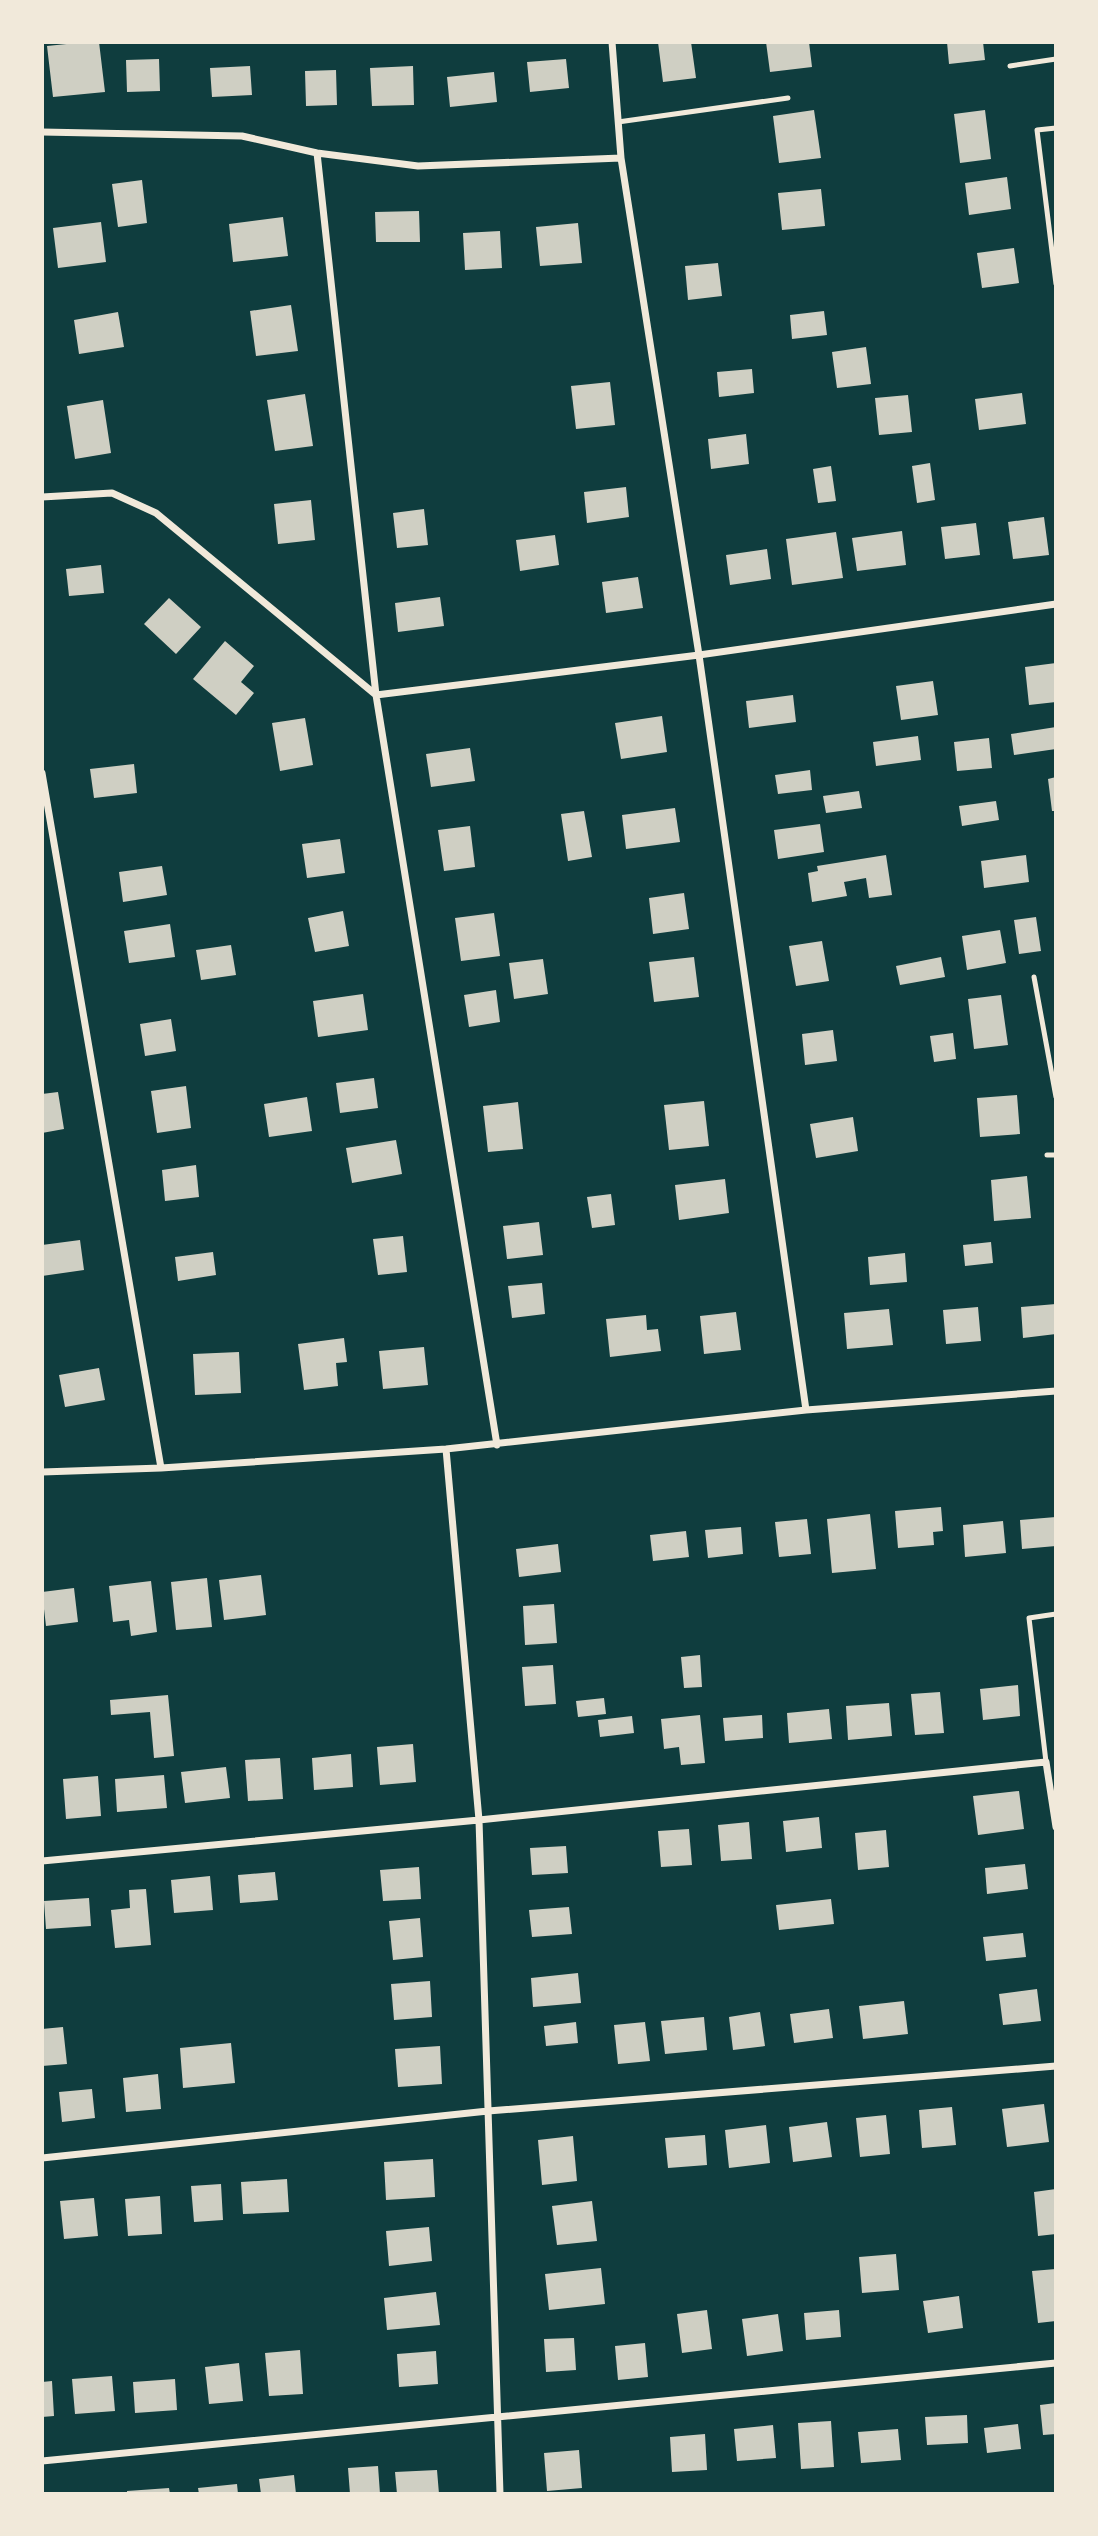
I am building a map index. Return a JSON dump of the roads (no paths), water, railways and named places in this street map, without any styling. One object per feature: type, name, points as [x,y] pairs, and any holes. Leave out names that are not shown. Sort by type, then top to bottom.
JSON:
[{"type":"street","points":[[612,42],[621,158],[699,655],[806,1410]]},
{"type":"street","points":[[42,132],[242,136],[317,153],[418,166],[621,158]]},
{"type":"street","points":[[317,153],[376,695],[498,1445]]},
{"type":"street","points":[[42,497],[112,494],[156,513],[376,695],[699,655],[1056,604]]},
{"type":"street","points":[[42,773],[161,1468]]},
{"type":"street","points":[[42,1472],[161,1468],[446,1450],[806,1410],[1056,1391]]},
{"type":"street","points":[[446,1450],[479,1820],[500,2494]]},
{"type":"street","points":[[42,1861],[1046,1762],[1056,1827]]},
{"type":"street","points":[[42,2158],[488,2111],[1056,2066]]},
{"type":"street","points":[[42,2461],[1056,2363]]},
{"type":"lane","points":[[1010,66],[1056,59]]},
{"type":"lane","points":[[618,122],[788,98]]},
{"type":"lane","points":[[1056,128],[1037,130],[1053,240],[1056,284]]},
{"type":"lane","points":[[1034,977],[1056,1098]]},
{"type":"lane","points":[[1047,1155],[1056,1154]]},
{"type":"lane","points":[[1046,1762],[1029,1618],[1056,1614]]}]
